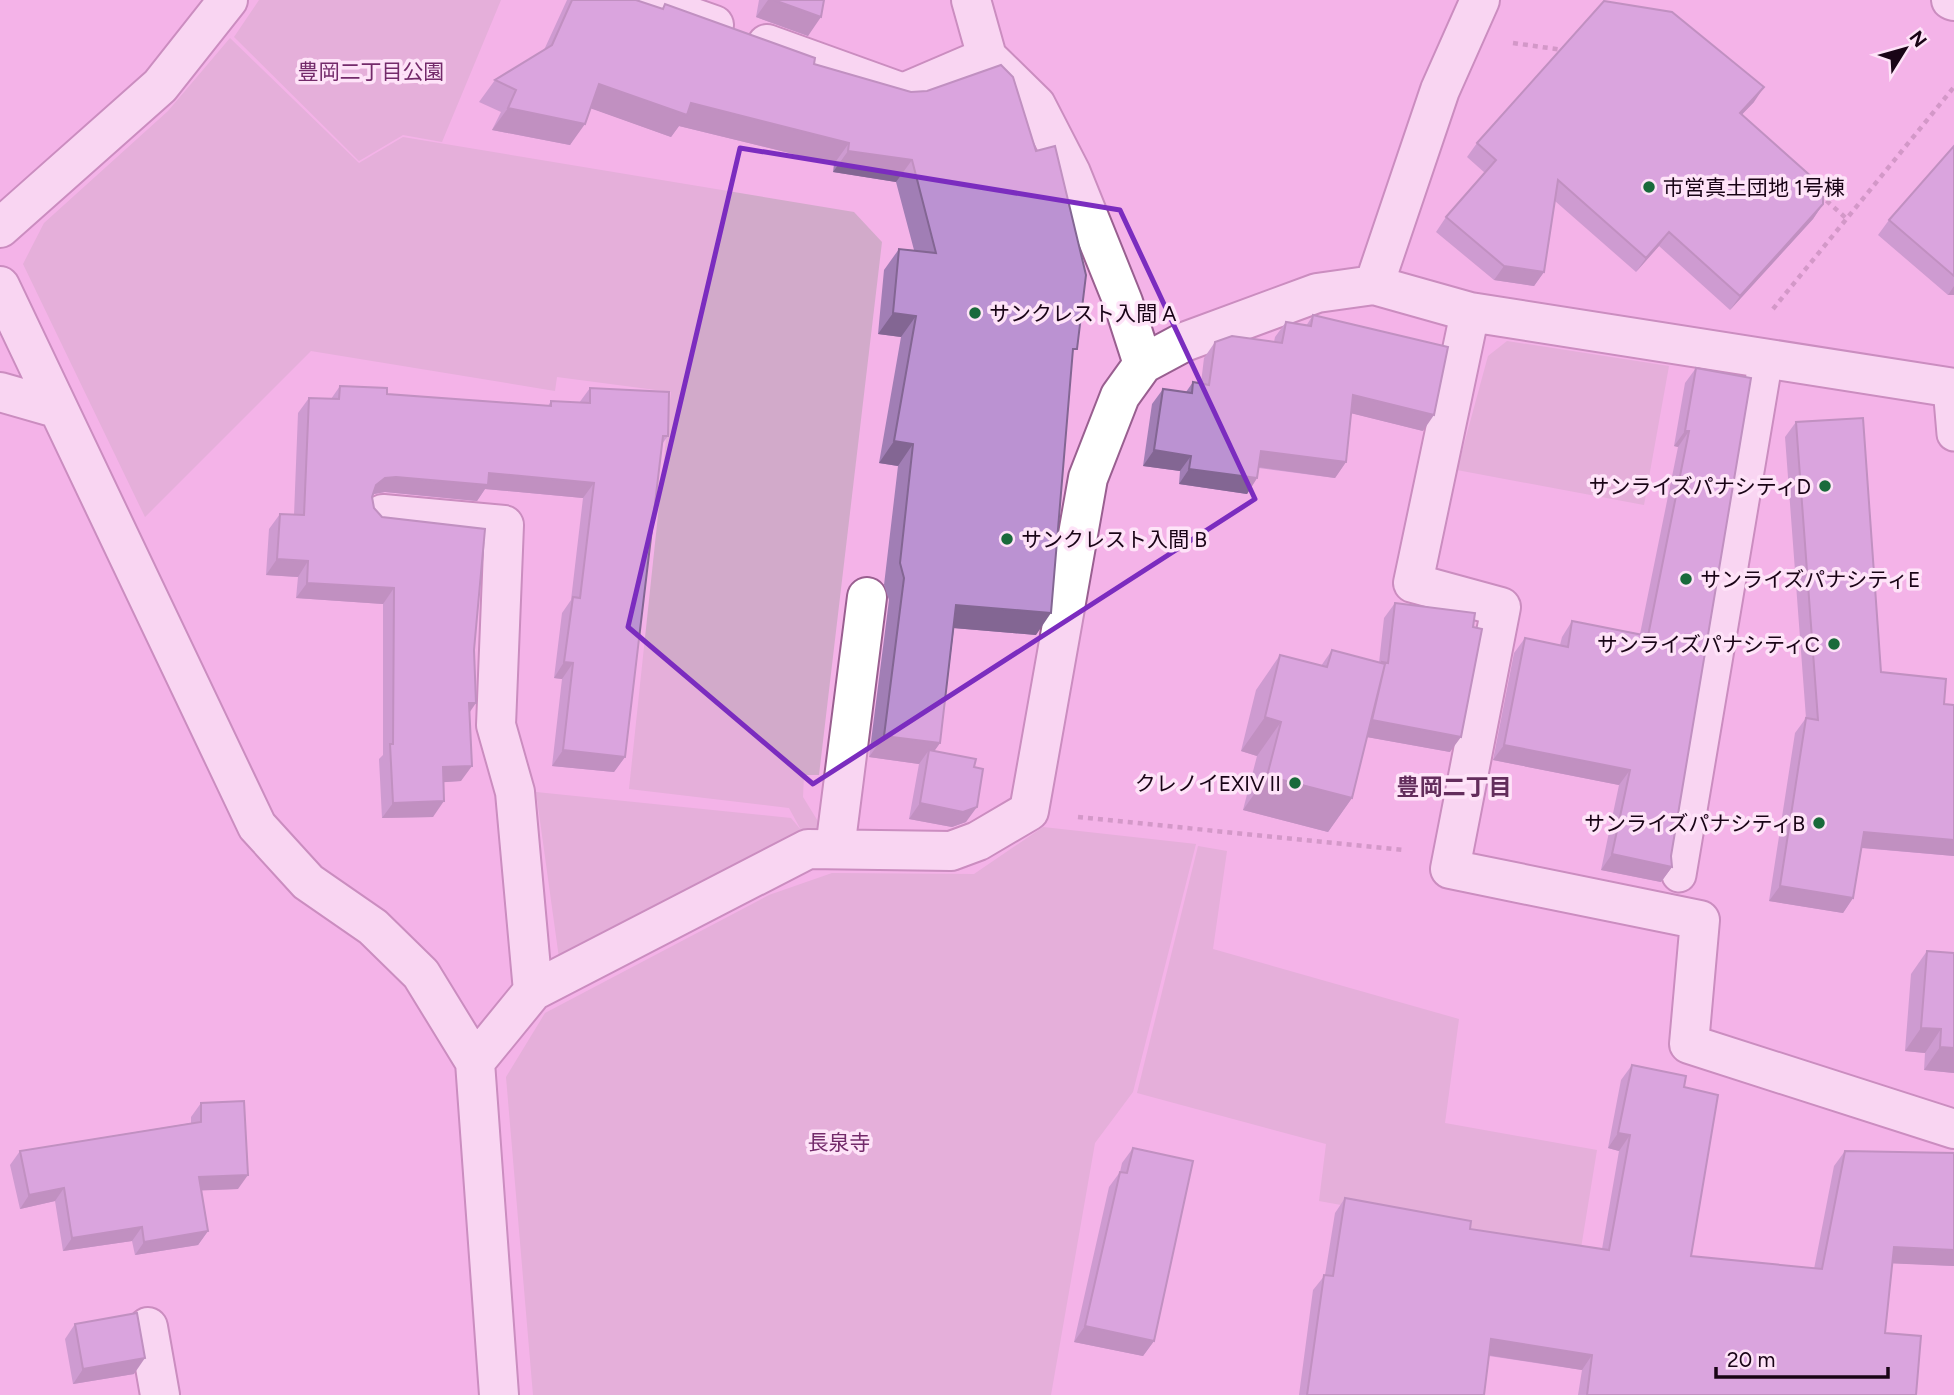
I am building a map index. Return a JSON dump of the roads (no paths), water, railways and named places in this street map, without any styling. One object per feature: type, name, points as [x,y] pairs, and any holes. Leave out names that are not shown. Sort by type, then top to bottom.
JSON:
[{"type":"street","points":[[0,228],[160,86],[228,0]]},
{"type":"street","points":[[643,0],[903,93],[987,57]]},
{"type":"street","points":[[971,0],[987,57],[1036,105],[1072,173],[1123,302],[1143,364]]},
{"type":"street","points":[[1374,285],[1440,90],[1480,0]]},
{"type":"street","points":[[475,1062],[533,990],[808,849],[951,851],[978,841],[1029,811],[1088,478],[1121,396],[1143,364],[1184,342],[1317,293],[1374,285],[1470,312],[1952,388]]},
{"type":"street","points":[[0,286],[257,826],[308,882],[373,927],[421,974],[475,1062],[499,1395]]},
{"type":"street","points":[[1470,312],[1413,583],[1501,607],[1450,869],[1700,920],[1689,1044],[1954,1129]]},
{"type":"street","points":[[0,392],[56,408]]},
{"type":"street","points":[[383,514],[505,525],[496,725],[515,792],[533,990]]},
{"type":"street","points":[[835,849],[867,597]]},
{"type":"street","points":[[148,1326],[160,1395]]},
{"type":"lane","points":[[1679,875],[1752,356]]},
{"type":"lane","points":[[1952,388],[1954,434]]},
{"type":"place","name":"市営真土団地 1号棟","points":[[1649,187]]},
{"type":"place","name":"サンクレスト入間 A","points":[[975,313]]},
{"type":"place","name":"サンライズパナシティD","points":[[1825,486]]},
{"type":"place","name":"サンクレスト入間 B","points":[[1007,539]]},
{"type":"place","name":"サンライズパナシティE","points":[[1686,579]]},
{"type":"place","name":"サンライズパナシティC","points":[[1834,644]]},
{"type":"place","name":"クレノイEXIV II","points":[[1295,783]]},
{"type":"place","name":"サンライズパナシティB","points":[[1819,823]]},
{"type":"district","name":"豊岡二丁目","points":[[1454,787]]},
{"type":"park label","name":"豊岡二丁目公園","points":[[371,71]]},
{"type":"park label","name":"長泉寺","points":[[839,1142]]}]
